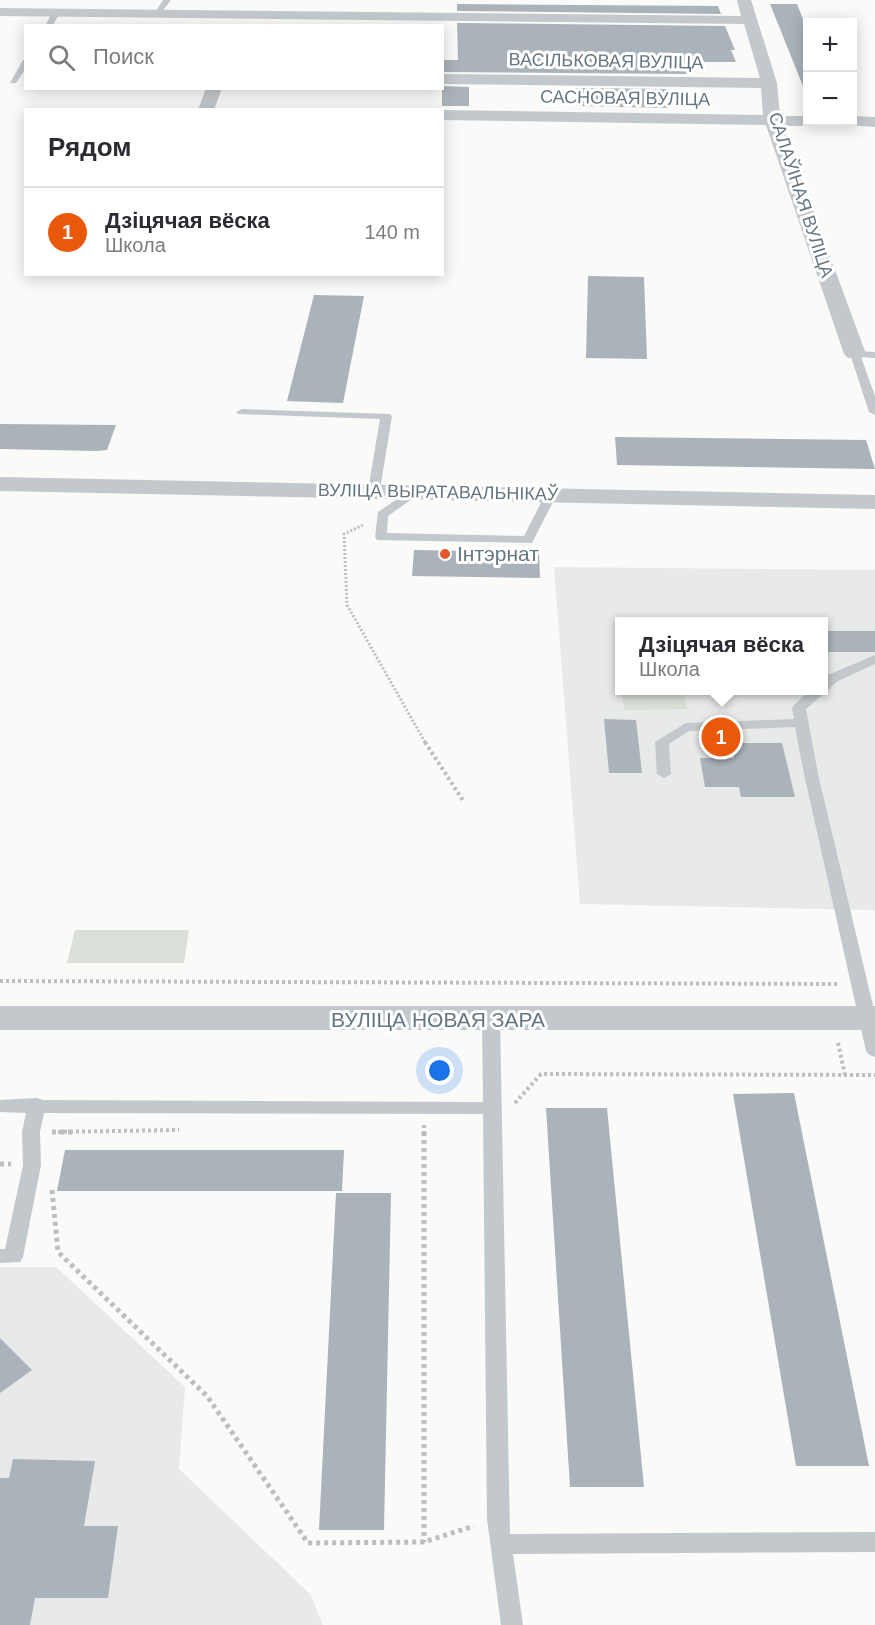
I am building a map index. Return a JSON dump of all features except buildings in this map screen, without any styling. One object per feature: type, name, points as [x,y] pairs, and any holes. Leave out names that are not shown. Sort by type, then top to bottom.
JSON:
[{"type":"street","points":[[240,21],[249,0]]},
{"type":"street","name":"САЛАЎІНАЯ ВУЛІЦА","points":[[744,0],[769,83],[772,120],[855,354]]},
{"type":"street","points":[[0,12],[52,19],[156,14],[240,21],[749,20]]},
{"type":"street","name":"ВАСІЛЬКОВАЯ ВУЛІЦА","points":[[444,79],[769,83]]},
{"type":"street","points":[[207,108],[213,90]]},
{"type":"street","name":"САСНОВАЯ ВУЛІЦА","points":[[444,115],[803,121]]},
{"type":"street","points":[[857,121],[875,122]]},
{"type":"street","name":"ВУЛІЦА ВЫРАТАВАЛЬНІКАЎ","points":[[0,484],[875,502]]},
{"type":"street","name":"ВУЛІЦА НОВАЯ ЗАРА","points":[[0,1018],[491,1020],[871,1018]]},
{"type":"lane","points":[[156,14],[167,0]]},
{"type":"lane","points":[[13,81],[24,65]]},
{"type":"lane","points":[[875,355],[855,354],[875,412]]},
{"type":"lane","points":[[242,412],[386,416],[374,490]]},
{"type":"lane","points":[[415,491],[382,515],[381,537],[528,540],[551,494]]},
{"type":"lane","points":[[828,682],[875,659]]},
{"type":"lane","points":[[856,668],[875,668]]},
{"type":"lane","points":[[813,695],[798,708],[857,984],[871,1018],[875,1052]]},
{"type":"lane","points":[[664,774],[662,742],[686,727],[801,723]]},
{"type":"lane","points":[[491,1020],[498,1519],[512,1625]]},
{"type":"lane","points":[[0,1106],[38,1104],[494,1118]]},
{"type":"lane","points":[[0,1256],[13,1257],[32,1165],[31,1132],[38,1104]]},
{"type":"lane","points":[[500,1544],[875,1542]]},
{"type":"path","points":[[382,515],[344,534],[347,606],[442,772],[464,802]]},
{"type":"path","points":[[0,981],[857,984]]},
{"type":"path","points":[[494,1118],[541,1074],[875,1075]]},
{"type":"path","points":[[412,1125],[435,1125]]},
{"type":"path","points":[[424,1125],[424,1542]]},
{"type":"path","points":[[31,1132],[186,1129]]},
{"type":"path","points":[[0,1164],[49,1166],[58,1252],[207,1396],[308,1543],[424,1542],[498,1519]]},
{"type":"shaded area","points":[[554,567],[875,570],[875,910],[580,904]]},
{"type":"shaded area","points":[[622,695],[684,695],[687,709],[625,710]]},
{"type":"shaded area","points":[[75,930],[189,930],[184,963],[67,963]]},
{"type":"shaded area","points":[[0,1267],[56,1267],[185,1387],[179,1469],[310,1594],[323,1625],[0,1625]]},
{"type":"place","name":"Інтэрнат","points":[[445,554]]},
{"type":"place","name":"Дзіцячая вёска","points":[[721,737]]}]
